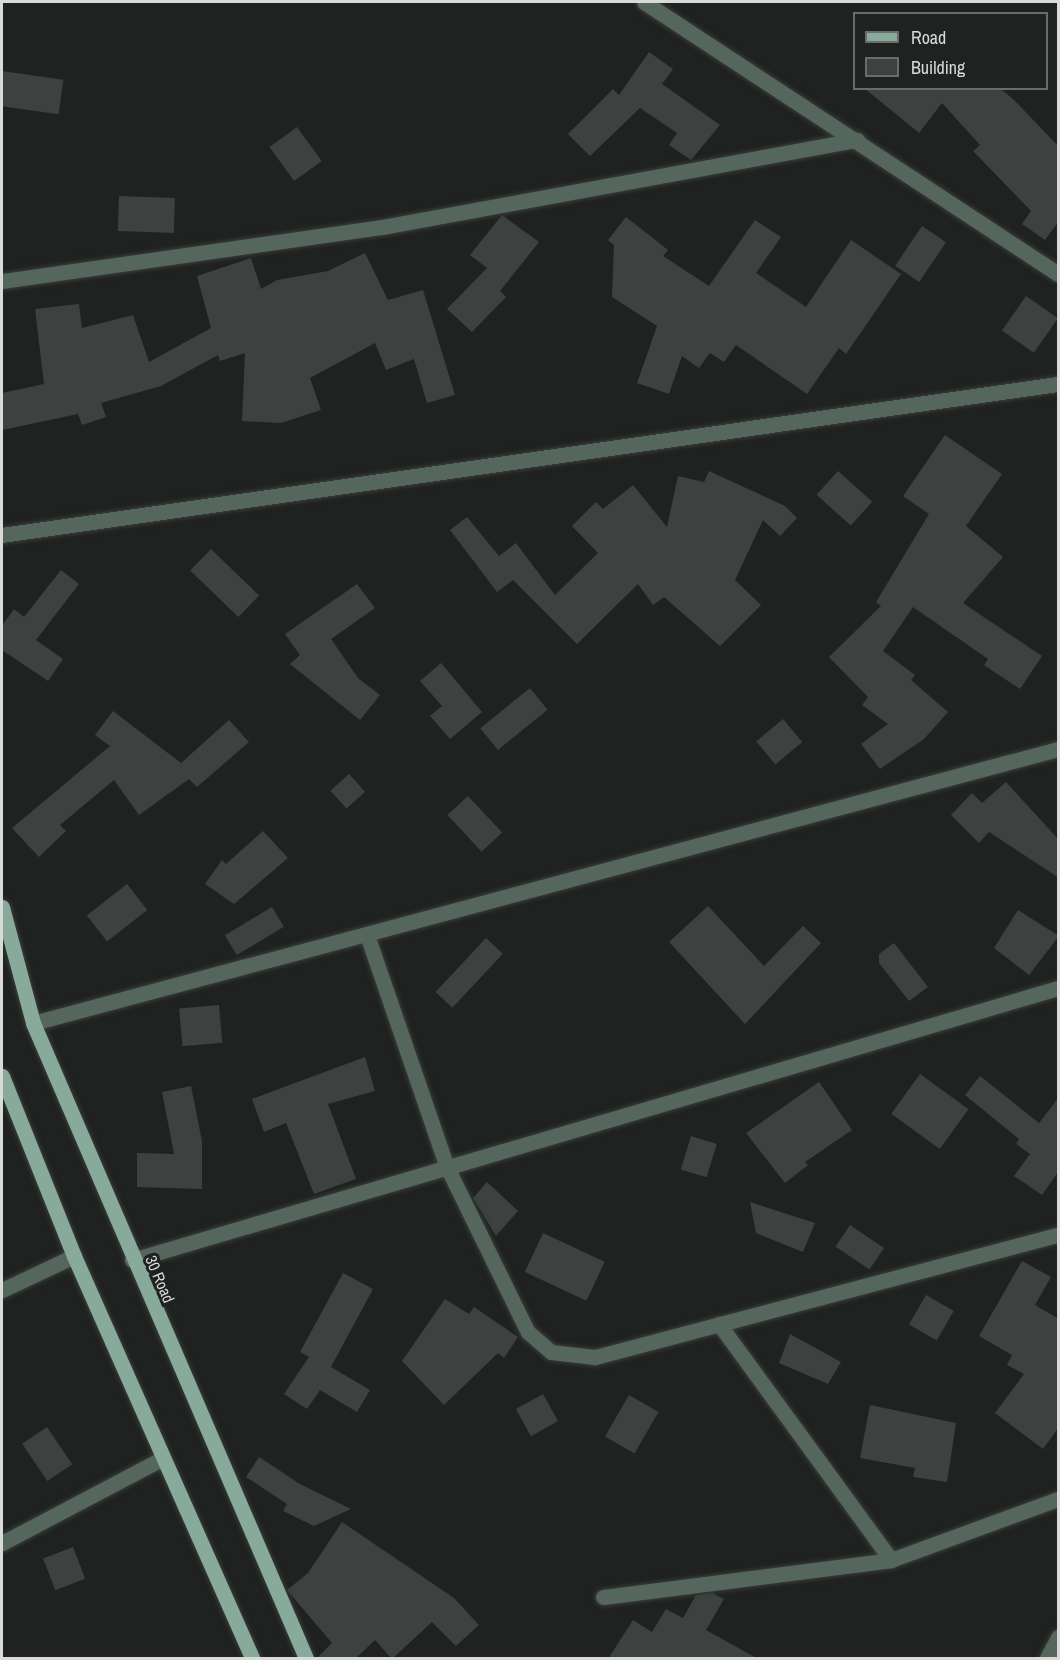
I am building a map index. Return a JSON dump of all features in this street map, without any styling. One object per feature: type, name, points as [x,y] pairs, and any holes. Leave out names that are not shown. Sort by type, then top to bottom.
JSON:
[{"type":"main road","name":"30 Road","points":[[2,907],[33,1023],[132,1260],[306,1659]]},
{"type":"main road","points":[[2,1076],[74,1256],[252,1659]]},
{"type":"street","points":[[644,2],[1059,274]]},
{"type":"street","points":[[2,281],[382,227],[857,140]]},
{"type":"street","points":[[2,534],[1059,384]]},
{"type":"street","points":[[33,1023],[1059,748]]},
{"type":"street","points":[[367,935],[447,1167],[528,1332],[551,1352],[595,1357],[1059,1235]]},
{"type":"street","points":[[132,1260],[1059,988]]},
{"type":"street","points":[[2,1290],[74,1256]]},
{"type":"street","points":[[719,1324],[891,1560]]},
{"type":"street","points":[[2,1543],[163,1458]]},
{"type":"street","points":[[603,1597],[891,1560],[1059,1499]]},
{"type":"street","points":[[1047,1659],[1059,1637]]},
{"type":"building","points":[[649,52],[673,69],[662,84],[720,125],[691,160],[669,145],[677,133],[640,108],[590,156],[568,134],[613,89],[619,95]]},
{"type":"building","points":[[2,71],[63,80],[59,114],[2,106]]},
{"type":"building","points":[[866,90],[1002,90],[1059,147],[1059,221],[1045,240],[1022,224],[1031,211],[973,151],[980,145],[942,103],[919,133]]},
{"type":"building","points":[[297,127],[322,161],[294,181],[269,147]]},
{"type":"building","points":[[119,196],[175,198],[174,233],[118,231]]},
{"type":"building","points":[[502,215],[539,242],[500,291],[506,297],[472,332],[447,309],[487,268],[470,255]]},
{"type":"building","points":[[626,217],[668,250],[663,256],[709,286],[755,220],[781,237],[756,273],[806,307],[851,240],[901,274],[846,354],[839,348],[807,394],[736,345],[724,362],[710,353],[699,368],[682,356],[669,394],[637,383],[657,326],[612,297],[614,245],[608,240]]},
{"type":"building","points":[[922,226],[946,242],[919,282],[895,266]]},
{"type":"building","points":[[365,253],[388,300],[423,290],[455,395],[427,403],[414,359],[386,370],[375,343],[310,378],[321,410],[281,423],[242,421],[245,353],[220,361],[218,355],[161,386],[101,403],[106,417],[82,425],[78,414],[2,430],[2,393],[44,384],[35,309],[79,304],[82,328],[133,315],[149,362],[211,328],[197,276],[251,258],[261,289],[277,280],[328,271]]},
{"type":"building","points":[[1026,296],[1058,318],[1034,353],[1002,330]]},
{"type":"building","points":[[945,435],[1002,474],[966,526],[1003,557],[963,603],[1042,656],[1020,689],[984,665],[988,659],[913,607],[883,651],[915,675],[911,680],[948,712],[924,739],[880,769],[861,744],[888,724],[862,705],[868,697],[829,657],[881,606],[876,602],[929,514],[903,496]]},
{"type":"building","points":[[709,471],[785,506],[797,518],[780,536],[763,520],[735,580],[761,605],[720,646],[664,597],[653,605],[638,584],[577,644],[513,580],[497,592],[450,530],[467,517],[499,556],[516,543],[555,595],[598,553],[572,526],[596,502],[603,509],[633,485],[667,527],[678,476],[704,482]]},
{"type":"building","points":[[838,471],[872,502],[851,526],[817,495]]},
{"type":"building","points":[[211,549],[259,596],[238,617],[190,571]]},
{"type":"building","points":[[61,570],[79,584],[36,640],[63,659],[48,681],[2,650],[2,626],[14,609],[24,617]]},
{"type":"building","points":[[357,584],[375,608],[331,639],[358,678],[380,695],[360,720],[290,664],[300,655],[285,634]]},
{"type":"building","points":[[441,663],[482,712],[450,739],[430,716],[442,706],[420,681]]},
{"type":"building","points":[[530,688],[548,710],[498,750],[480,728]]},
{"type":"building","points":[[113,711],[181,763],[229,720],[249,742],[197,787],[189,779],[139,815],[114,780],[60,825],[66,831],[39,857],[12,828],[110,746],[95,735]]},
{"type":"building","points":[[783,719],[802,742],[775,764],[756,741]]},
{"type":"building","points":[[349,774],[365,792],[346,809],[330,791]]},
{"type":"building","points":[[1006,782],[1059,840],[1059,878],[989,832],[979,843],[951,815],[972,793],[982,803]]},
{"type":"building","points":[[468,796],[502,833],[482,852],[448,815]]},
{"type":"building","points":[[263,831],[288,858],[234,904],[205,884],[222,860],[226,864]]},
{"type":"building","points":[[127,884],[147,910],[107,941],[87,915]]},
{"type":"building","points":[[708,906],[764,966],[803,926],[821,943],[745,1024],[669,942]]},
{"type":"building","points":[[272,907],[284,927],[237,955],[225,935]]},
{"type":"building","points":[[1018,910],[1059,936],[1029,975],[994,948]]},
{"type":"building","points":[[486,938],[503,954],[452,1008],[436,992]]},
{"type":"building","points":[[894,943],[928,987],[909,1001],[879,963],[879,954]]},
{"type":"building","points":[[219,1005],[222,1043],[182,1046],[179,1008]]},
{"type":"building","points":[[365,1057],[375,1091],[328,1104],[356,1179],[314,1194],[286,1123],[264,1132],[252,1099]]},
{"type":"building","points":[[920,1074],[969,1109],[940,1149],[891,1114]]},
{"type":"building","points":[[980,1076],[1039,1123],[1059,1097],[1059,1171],[1042,1195],[1014,1176],[1030,1154],[1016,1144],[1019,1139],[965,1095]]},
{"type":"building","points":[[819,1082],[852,1130],[805,1162],[808,1165],[785,1183],[746,1133]]},
{"type":"building","points":[[191,1086],[202,1141],[202,1189],[137,1187],[137,1153],[174,1154],[162,1092]]},
{"type":"building","points":[[691,1136],[717,1144],[707,1177],[681,1169]]},
{"type":"building","points":[[487,1182],[518,1211],[496,1236],[473,1198]]},
{"type":"building","points":[[750,1202],[815,1223],[803,1252],[756,1233]]},
{"type":"building","points":[[850,1225],[884,1248],[869,1269],[835,1247]]},
{"type":"building","points":[[543,1233],[605,1262],[586,1301],[525,1272]]},
{"type":"building","points":[[1022,1261],[1051,1277],[1035,1305],[1059,1319],[1059,1427],[1043,1449],[995,1413],[1024,1374],[1007,1365],[1012,1355],[979,1336]]},
{"type":"building","points":[[343,1273],[373,1289],[331,1367],[370,1390],[357,1412],[320,1390],[307,1409],[284,1394],[309,1357],[300,1352]]},
{"type":"building","points":[[926,1295],[954,1311],[937,1340],[909,1324]]},
{"type":"building","points":[[445,1299],[469,1314],[474,1307],[518,1337],[504,1358],[498,1353],[444,1405],[402,1361]]},
{"type":"building","points":[[790,1334],[841,1362],[828,1384],[779,1363]]},
{"type":"building","points":[[543,1394],[558,1421],[531,1436],[516,1409]]},
{"type":"building","points":[[629,1395],[658,1412],[634,1454],[605,1437]]},
{"type":"building","points":[[870,1405],[956,1423],[947,1482],[913,1477],[915,1468],[860,1458]]},
{"type":"building","points":[[47,1427],[72,1464],[47,1481],[22,1444]]},
{"type":"building","points":[[259,1457],[300,1484],[351,1509],[314,1526],[283,1511],[287,1504],[246,1477]]},
{"type":"building","points":[[342,1522],[454,1598],[479,1625],[456,1646],[432,1622],[392,1659],[375,1640],[355,1659],[316,1659],[332,1643],[287,1590],[308,1573]]},
{"type":"building","points":[[73,1547],[85,1579],[55,1590],[43,1558]]},
{"type":"building","points":[[712,1593],[724,1599],[706,1630],[758,1659],[608,1659],[633,1620],[652,1632],[666,1609],[683,1618],[696,1595]]}]
